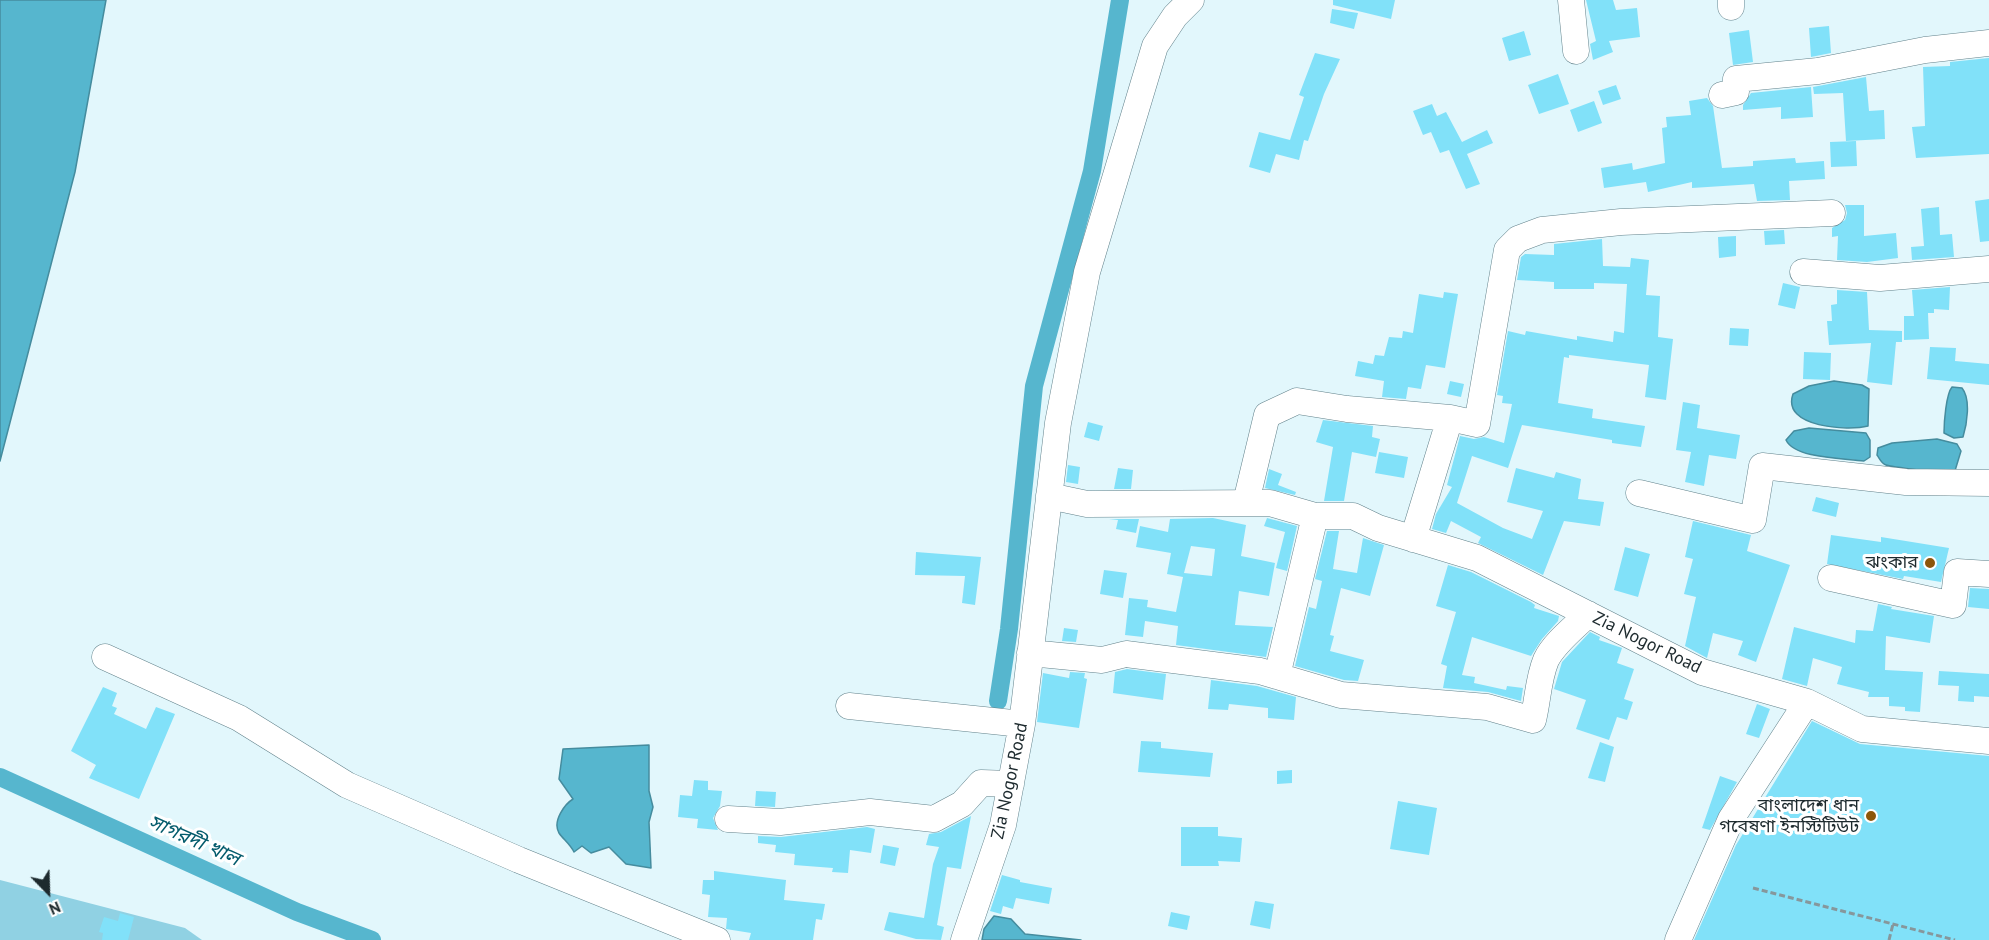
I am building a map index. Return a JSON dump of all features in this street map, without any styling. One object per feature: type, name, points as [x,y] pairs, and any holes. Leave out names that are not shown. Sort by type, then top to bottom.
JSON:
[{"type":"street","name":"Zia Nogor Road","points":[[964,940],[1004,825],[1022,724],[1058,423],[1090,261],[1155,46],[1175,16],[1191,0]]},
{"type":"street","points":[[1571,0],[1576,51]]},
{"type":"street","points":[[1722,95],[1736,92],[1736,79],[1818,71],[1925,50],[1989,42]]},
{"type":"street","points":[[1246,502],[1267,415],[1298,401],[1347,410],[1450,418],[1477,424],[1507,250],[1518,239],[1542,230],[1622,222],[1832,213]]},
{"type":"street","points":[[1803,272],[1880,278],[1989,269]]},
{"type":"street","points":[[1413,539],[1450,418]]},
{"type":"street","points":[[1639,493],[1753,520],[1762,466],[1906,482],[1989,483]]},
{"type":"street","name":"Zia Nogor Road","points":[[1049,496],[1087,504],[1270,503],[1316,516],[1353,516],[1378,528],[1477,558],[1702,672],[1807,702],[1862,729],[1989,741]]},
{"type":"street","points":[[1277,676],[1316,516]]},
{"type":"street","points":[[1831,578],[1953,605],[1958,572],[1989,574]]},
{"type":"street","points":[[1030,653],[1102,660],[1126,654],[1260,671],[1341,695],[1487,707],[1533,720],[1540,693],[1539,683],[1547,658],[1588,614]]},
{"type":"street","points":[[105,657],[239,718],[347,785],[519,860],[717,940]]},
{"type":"street","points":[[1678,940],[1731,819],[1807,702]]},
{"type":"street","points":[[849,705],[1022,724]]},
{"type":"street","points":[[728,819],[780,822],[870,812],[934,819],[956,808],[981,783],[1011,784]]},
{"type":"path","points":[[1753,888],[1955,940]]},
{"type":"path","points":[[1889,940],[1893,924]]},
{"type":"shaded area","points":[[0,0],[106,0],[75,172],[0,461]]},
{"type":"shaded area","points":[[1834,381],[1862,385],[1869,389],[1868,426],[1847,428],[1819,425],[1797,414],[1792,405],[1793,394],[1809,386]]},
{"type":"shaded area","points":[[1952,387],[1962,388],[1967,398],[1967,419],[1963,437],[1954,438],[1944,433],[1947,402]]},
{"type":"shaded area","points":[[1809,428],[1866,433],[1870,440],[1870,457],[1864,461],[1809,454],[1799,451],[1786,440],[1794,431]]},
{"type":"shaded area","points":[[1937,439],[1957,444],[1961,451],[1954,474],[1886,465],[1877,455],[1878,448],[1892,443]]},
{"type":"shaded area","points":[[649,745],[649,791],[653,807],[649,822],[651,868],[626,864],[609,847],[591,853],[582,846],[574,852],[557,828],[560,813],[573,799],[559,779],[563,749]]},
{"type":"shaded area","points":[[0,880],[185,928],[202,940],[0,940]]},
{"type":"shaded area","points":[[994,916],[1011,919],[1025,934],[1081,940],[982,940],[984,929]]},
{"type":"building","points":[[1333,0],[1395,0],[1391,19],[1333,5]]},
{"type":"building","points":[[1586,0],[1613,0],[1616,10],[1637,8],[1640,37],[1609,41],[1613,52],[1593,60],[1590,44],[1596,41]]},
{"type":"building","points":[[1332,9],[1358,13],[1354,29],[1330,23]]},
{"type":"building","points":[[1829,26],[1831,53],[1811,57],[1809,28]]},
{"type":"building","points":[[1749,30],[1753,62],[1733,65],[1729,33]]},
{"type":"building","points":[[1524,31],[1531,55],[1509,61],[1502,38]]},
{"type":"building","points":[[1315,53],[1340,59],[1324,94],[1308,141],[1304,140],[1299,160],[1276,154],[1270,173],[1249,167],[1259,132],[1290,140],[1304,97],[1299,95]]},
{"type":"building","points":[[1989,58],[1989,154],[1916,158],[1912,127],[1925,126],[1923,67],[1950,66],[1950,62]]},
{"type":"building","points":[[1558,74],[1569,104],[1539,114],[1528,85]]},
{"type":"building","points":[[1866,77],[1869,111],[1884,110],[1885,139],[1846,141],[1843,93],[1814,94],[1813,87]]},
{"type":"building","points":[[1616,85],[1621,99],[1603,105],[1598,91]]},
{"type":"building","points":[[1811,87],[1813,117],[1781,119],[1781,107],[1743,110],[1743,105],[1751,93]]},
{"type":"building","points":[[1707,98],[1713,106],[1722,168],[1753,166],[1753,161],[1795,158],[1796,163],[1824,161],[1825,179],[1789,181],[1790,200],[1757,201],[1754,184],[1692,188],[1692,182],[1648,192],[1646,182],[1604,188],[1601,168],[1632,163],[1633,170],[1665,163],[1662,128],[1667,127],[1666,117],[1691,115],[1689,101]]},
{"type":"building","points":[[1594,101],[1602,123],[1578,132],[1570,110]]},
{"type":"building","points":[[1432,104],[1437,116],[1446,112],[1462,142],[1487,130],[1493,143],[1467,154],[1480,184],[1466,189],[1449,150],[1440,153],[1431,132],[1423,135],[1413,111]]},
{"type":"building","points":[[1856,141],[1857,166],[1831,167],[1830,142]]},
{"type":"building","points":[[1989,199],[1989,241],[1980,242],[1975,201]]},
{"type":"building","points":[[1845,205],[1864,205],[1864,236],[1896,233],[1898,258],[1867,262],[1837,260],[1838,236],[1832,237],[1832,228],[1845,220],[1847,213]]},
{"type":"building","points":[[1939,207],[1940,235],[1952,234],[1954,257],[1912,260],[1911,247],[1924,246],[1921,209]]},
{"type":"building","points":[[1784,230],[1785,244],[1765,245],[1764,231]]},
{"type":"building","points":[[1736,236],[1736,256],[1719,258],[1718,237]]},
{"type":"building","points":[[1602,239],[1603,266],[1630,267],[1631,258],[1649,260],[1646,295],[1660,296],[1658,337],[1673,339],[1666,400],[1645,397],[1649,365],[1569,355],[1569,358],[1564,357],[1558,403],[1593,409],[1592,418],[1645,426],[1641,447],[1522,425],[1508,468],[1472,456],[1457,503],[1503,528],[1532,539],[1543,511],[1507,502],[1516,468],[1554,478],[1556,472],[1581,479],[1578,499],[1604,502],[1600,526],[1564,521],[1543,575],[1478,543],[1481,537],[1451,521],[1446,533],[1432,529],[1436,514],[1452,487],[1447,485],[1460,436],[1474,439],[1484,437],[1504,443],[1512,404],[1502,403],[1503,396],[1497,395],[1508,331],[1525,335],[1526,331],[1577,340],[1577,336],[1613,342],[1614,331],[1624,333],[1627,284],[1594,283],[1594,289],[1554,289],[1554,282],[1517,280],[1521,257],[1525,254],[1554,255],[1554,244]]},
{"type":"building","points":[[1783,283],[1800,287],[1795,309],[1778,305]]},
{"type":"building","points":[[1950,287],[1949,310],[1934,309],[1934,313],[1928,313],[1929,339],[1904,340],[1904,316],[1914,316],[1912,290]]},
{"type":"building","points":[[1837,290],[1867,292],[1869,330],[1902,331],[1902,342],[1896,342],[1892,385],[1867,382],[1871,343],[1829,345],[1827,321],[1832,321],[1831,305],[1837,304]]},
{"type":"building","points":[[1444,292],[1458,294],[1445,368],[1426,365],[1421,389],[1408,387],[1406,399],[1382,397],[1384,381],[1355,376],[1358,361],[1373,364],[1375,355],[1384,356],[1389,337],[1402,338],[1403,331],[1413,333],[1419,294],[1443,298]]},
{"type":"building","points":[[1730,328],[1749,329],[1748,346],[1729,345]]},
{"type":"building","points":[[1930,347],[1956,348],[1955,361],[1989,364],[1989,385],[1927,379]]},
{"type":"building","points":[[1804,352],[1831,353],[1830,380],[1803,379]]},
{"type":"building","points":[[1450,381],[1464,384],[1461,397],[1447,394]]},
{"type":"building","points":[[1683,402],[1700,405],[1697,428],[1740,435],[1736,459],[1709,455],[1704,486],[1685,482],[1691,452],[1676,450]]},
{"type":"building","points":[[1323,420],[1373,426],[1372,437],[1380,439],[1376,457],[1352,452],[1344,501],[1324,501],[1333,447],[1316,442]]},
{"type":"building","points":[[1088,422],[1103,426],[1099,441],[1084,437]]},
{"type":"building","points":[[1379,452],[1408,457],[1404,478],[1375,473]]},
{"type":"building","points":[[1068,465],[1080,467],[1078,484],[1066,482]]},
{"type":"building","points":[[1118,468],[1133,470],[1131,489],[1114,489]]},
{"type":"building","points":[[1269,469],[1282,474],[1278,485],[1296,492],[1295,495],[1265,488]]},
{"type":"building","points":[[1816,497],[1839,503],[1836,517],[1812,511]]},
{"type":"building","points":[[1213,518],[1246,525],[1241,556],[1275,563],[1269,596],[1239,591],[1235,625],[1273,627],[1266,657],[1176,645],[1178,626],[1145,621],[1143,637],[1125,635],[1129,598],[1148,600],[1147,607],[1176,612],[1183,577],[1167,574],[1171,553],[1136,547],[1140,526],[1168,532],[1170,519]],"holes":[[[1191,546],[1215,549],[1212,576],[1184,573]]]},
{"type":"building","points":[[1267,518],[1297,526],[1287,571],[1276,568],[1285,532],[1264,526]]},
{"type":"building","points":[[1109,519],[1139,519],[1136,533],[1116,529],[1118,520]]},
{"type":"building","points":[[1693,521],[1751,535],[1747,551],[1790,565],[1756,662],[1738,655],[1743,641],[1713,633],[1707,658],[1685,646],[1696,597],[1684,594],[1693,559],[1685,557]]},
{"type":"building","points":[[1327,531],[1339,531],[1333,569],[1357,573],[1363,538],[1384,545],[1370,596],[1341,588],[1330,635],[1334,636],[1330,651],[1364,660],[1358,681],[1344,680],[1295,666],[1309,607],[1316,609],[1322,581],[1315,579]]},
{"type":"building","points":[[1831,535],[1881,542],[1881,537],[1949,548],[1941,582],[1904,576],[1903,579],[1827,564]]},
{"type":"building","points":[[1625,547],[1650,554],[1638,597],[1614,590]]},
{"type":"building","points":[[916,552],[981,557],[975,605],[962,603],[965,576],[915,575]]},
{"type":"building","points":[[1448,565],[1471,572],[1531,602],[1535,605],[1534,608],[1559,616],[1558,621],[1531,656],[1472,637],[1462,675],[1475,677],[1474,683],[1506,690],[1507,686],[1523,688],[1521,701],[1488,692],[1443,688],[1447,666],[1441,664],[1456,612],[1436,606]]},
{"type":"building","points":[[1104,570],[1127,573],[1123,598],[1100,594]]},
{"type":"building","points":[[1970,588],[1989,589],[1989,609],[1968,607]]},
{"type":"building","points":[[1878,604],[1892,607],[1891,609],[1934,616],[1930,643],[1886,636],[1885,670],[1923,672],[1920,712],[1905,711],[1905,707],[1889,706],[1889,697],[1868,697],[1869,692],[1837,684],[1842,667],[1813,658],[1807,686],[1782,679],[1794,627],[1855,643],[1856,630],[1873,631]]},
{"type":"building","points":[[1064,628],[1078,630],[1076,642],[1062,641]]},
{"type":"building","points":[[1590,632],[1600,637],[1599,640],[1622,648],[1617,663],[1634,669],[1624,699],[1633,702],[1627,720],[1617,717],[1609,740],[1576,729],[1586,700],[1554,689],[1562,662]]},
{"type":"building","points":[[1127,669],[1166,674],[1163,700],[1113,693],[1115,672]]},
{"type":"building","points":[[1939,671],[1989,674],[1989,697],[1974,696],[1974,702],[1958,701],[1959,686],[1938,685]]},
{"type":"building","points":[[1070,672],[1085,673],[1084,678],[1087,679],[1079,728],[1037,722],[1043,673],[1069,678]]},
{"type":"building","points":[[1211,680],[1257,686],[1296,697],[1294,720],[1268,718],[1268,708],[1229,704],[1228,710],[1208,709]]},
{"type":"building","points":[[103,687],[117,693],[112,706],[117,708],[114,714],[146,729],[156,707],[175,714],[139,799],[89,778],[96,765],[71,751]]},
{"type":"building","points":[[1757,704],[1770,709],[1759,738],[1746,734]]},
{"type":"building","name":"বাংলাদেশ ধান গবেষণা ইনস্টিটিউট","points":[[1812,721],[1860,744],[1989,756],[1989,940],[1694,940],[1736,845]]},
{"type":"building","points":[[1141,741],[1161,742],[1161,748],[1213,753],[1210,777],[1138,772]]},
{"type":"building","points":[[1600,742],[1614,747],[1605,782],[1588,778]]},
{"type":"building","points":[[1292,770],[1292,783],[1277,784],[1277,771]]},
{"type":"building","points":[[1720,776],[1737,782],[1710,830],[1702,828]]},
{"type":"building","points":[[694,780],[708,781],[708,790],[722,791],[720,806],[713,818],[718,830],[697,828],[698,819],[678,817],[680,795],[692,796]]},
{"type":"building","points":[[756,791],[776,792],[775,807],[755,806]]},
{"type":"building","points":[[1398,801],[1437,808],[1429,855],[1390,849]]},
{"type":"building","points":[[971,816],[961,869],[947,867],[937,925],[944,927],[941,940],[916,939],[884,930],[889,912],[924,918],[933,864],[939,847],[926,845],[929,834],[941,832]]},
{"type":"building","points":[[867,827],[875,829],[871,853],[850,850],[848,873],[832,872],[833,868],[794,865],[795,854],[775,852],[776,845],[758,843],[758,836],[781,837]]},
{"type":"building","points":[[1181,827],[1218,827],[1218,836],[1242,838],[1240,862],[1218,861],[1219,866],[1181,866]]},
{"type":"building","points":[[883,845],[899,848],[895,866],[880,863]]},
{"type":"building","points":[[714,871],[786,880],[784,900],[825,904],[822,920],[816,919],[813,940],[749,940],[751,933],[726,929],[727,918],[708,917],[710,895],[702,894],[703,880],[714,880]]},
{"type":"building","points":[[1002,875],[1020,880],[1020,882],[1052,888],[1049,904],[1016,898],[1013,909],[1003,906],[1001,914],[990,911]]},
{"type":"building","points":[[1255,901],[1274,904],[1270,929],[1250,925]]},
{"type":"building","points":[[1171,912],[1190,916],[1187,930],[1168,926]]},
{"type":"building","points":[[120,913],[134,917],[128,940],[102,940],[103,933],[99,932],[104,917],[118,921]]},
{"type":"waterway","points":[[998,701],[1009,629],[1034,386],[1092,171],[1120,0]]},
{"type":"waterway","name":"সাগরদী খাল","points":[[0,777],[297,912],[372,940]]},
{"type":"place","name":"ঝংকার","points":[[1930,563]]},
{"type":"place","name":"বাংলাদেশ ধান গবেষণা ইনস্টিটিউট","points":[[1871,816]]}]
